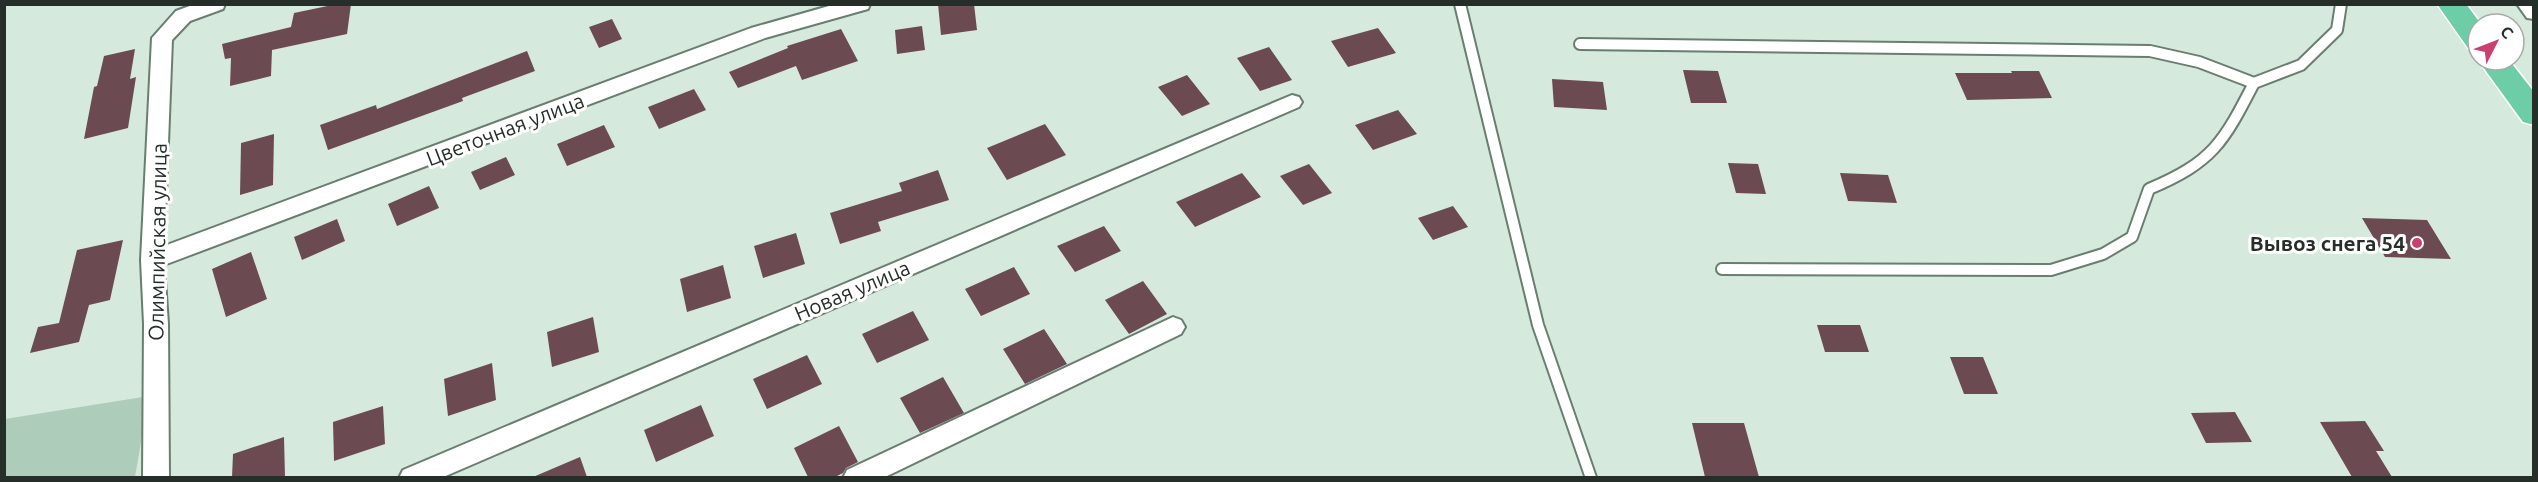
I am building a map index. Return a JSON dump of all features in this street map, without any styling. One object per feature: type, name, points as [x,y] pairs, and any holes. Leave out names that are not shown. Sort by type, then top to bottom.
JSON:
[{"type":"main road","points":[[2451,4],[2466,25]]},
{"type":"main road","points":[[2502,72],[2534,114]]},
{"type":"street","name":"Олимпийская улица","points":[[156,477],[156,324],[152,260],[162,38],[183,16],[216,4]]},
{"type":"street","name":"Цветочная улица","points":[[152,260],[758,33],[861,4]]},
{"type":"street","points":[[2526,4],[2534,13]]},
{"type":"street","name":"Новая улица","points":[[412,477],[1292,102]]},
{"type":"street","points":[[856,477],[1173,327]]},
{"type":"lane","points":[[1460,4],[1538,325],[1591,477]]},
{"type":"lane","points":[[1722,269],[2051,270],[2103,254],[2132,237],[2149,189],[2193,168],[2216,148],[2233,123],[2254,83],[2301,65],[2337,30],[2341,4]]},
{"type":"lane","points":[[1580,44],[2150,51],[2199,62],[2254,83]]},
{"type":"green space","points":[[149,396],[135,477],[5,478],[5,419]]},
{"type":"building","points":[[337,4],[351,4],[347,34],[272,50],[271,76],[230,86],[231,58],[225,59],[222,44],[291,27],[294,13]]},
{"type":"building","points":[[938,4],[974,4],[977,30],[941,35]]},
{"type":"building","points":[[612,19],[622,39],[599,48],[589,27]]},
{"type":"building","points":[[922,26],[925,50],[897,54],[895,30]]},
{"type":"building","points":[[1378,28],[1396,53],[1348,67],[1331,41]]},
{"type":"building","points":[[841,29],[858,61],[802,80],[796,66],[738,88],[729,72],[788,48],[787,46]]},
{"type":"building","points":[[1269,47],[1292,80],[1260,91],[1237,58]]},
{"type":"building","points":[[135,49],[130,79],[136,77],[128,128],[84,139],[94,87],[97,86],[104,56]]},
{"type":"building","points":[[527,51],[535,71],[462,98],[463,101],[328,150],[320,125],[376,105],[377,109]]},
{"type":"building","points":[[1683,70],[1718,71],[1727,103],[1691,103]]},
{"type":"building","points":[[2011,71],[2039,71],[2052,98],[1967,100],[1955,73],[2012,73]]},
{"type":"building","points":[[1187,75],[1210,104],[1182,116],[1158,87]]},
{"type":"building","points":[[1552,79],[1603,82],[1607,110],[1554,107]]},
{"type":"building","points":[[694,89],[706,110],[659,129],[648,107]]},
{"type":"building","points":[[1398,110],[1417,134],[1373,150],[1355,125]]},
{"type":"building","points":[[1045,124],[1066,155],[1007,180],[987,148]]},
{"type":"building","points":[[604,125],[615,147],[567,166],[557,144]]},
{"type":"building","points":[[274,134],[273,185],[240,195],[241,143]]},
{"type":"building","points":[[506,157],[515,175],[480,190],[471,172]]},
{"type":"building","points":[[1728,163],[1758,164],[1766,194],[1736,193]]},
{"type":"building","points":[[1309,164],[1332,193],[1303,205],[1280,176]]},
{"type":"building","points":[[938,170],[949,200],[878,222],[881,231],[840,244],[830,213],[902,191],[899,183]]},
{"type":"building","points":[[1242,173],[1261,197],[1195,227],[1176,202]]},
{"type":"building","points":[[1840,173],[1888,175],[1897,203],[1848,201]]},
{"type":"building","points":[[429,186],[439,208],[397,226],[388,204]]},
{"type":"building","points":[[1453,206],[1468,227],[1433,240],[1418,218]]},
{"type":"building","points":[[2362,218],[2427,220],[2451,259],[2385,257]]},
{"type":"building","points":[[337,219],[345,241],[302,260],[294,237]]},
{"type":"building","points":[[1104,226],[1121,251],[1075,272],[1057,246]]},
{"type":"building","points":[[796,233],[805,264],[763,278],[754,246]]},
{"type":"building","points":[[123,240],[110,300],[89,305],[79,342],[30,353],[38,327],[59,323],[77,250]]},
{"type":"building","points":[[251,252],[267,299],[226,317],[212,269]]},
{"type":"building","points":[[723,265],[731,298],[687,312],[680,279]]},
{"type":"building","points":[[1014,267],[1030,294],[981,316],[965,289]]},
{"type":"building","points":[[1143,281],[1167,314],[1129,334],[1105,300]]},
{"type":"building","points":[[913,311],[929,340],[877,363],[862,334]]},
{"type":"building","points":[[593,317],[599,352],[552,367],[547,332]]},
{"type":"building","points":[[1817,325],[1860,325],[1869,352],[1825,352]]},
{"type":"building","points":[[1044,329],[1067,364],[1025,384],[1003,349]]},
{"type":"building","points":[[807,355],[822,384],[767,409],[753,379]]},
{"type":"building","points":[[1950,357],[1983,357],[1998,394],[1964,394]]},
{"type":"building","points":[[492,363],[496,400],[448,416],[444,379]]},
{"type":"building","points":[[943,377],[964,413],[920,433],[900,398]]},
{"type":"building","points":[[701,405],[714,436],[656,462],[644,430]]},
{"type":"building","points":[[383,406],[385,444],[334,461],[333,422]]},
{"type":"building","points":[[2235,412],[2252,442],[2206,443],[2191,413]]},
{"type":"building","points":[[2365,421],[2384,451],[2376,451],[2392,477],[2352,477],[2320,422]]},
{"type":"building","points":[[1692,423],[1744,423],[1759,477],[1705,477]]},
{"type":"building","points":[[839,426],[858,462],[835,477],[808,477],[794,448]]},
{"type":"building","points":[[284,437],[285,477],[232,477],[233,454]]},
{"type":"building","points":[[580,457],[587,477],[533,477]]},
{"type":"place","name":"Вывоз снега 54","points":[[2417,243]]}]
